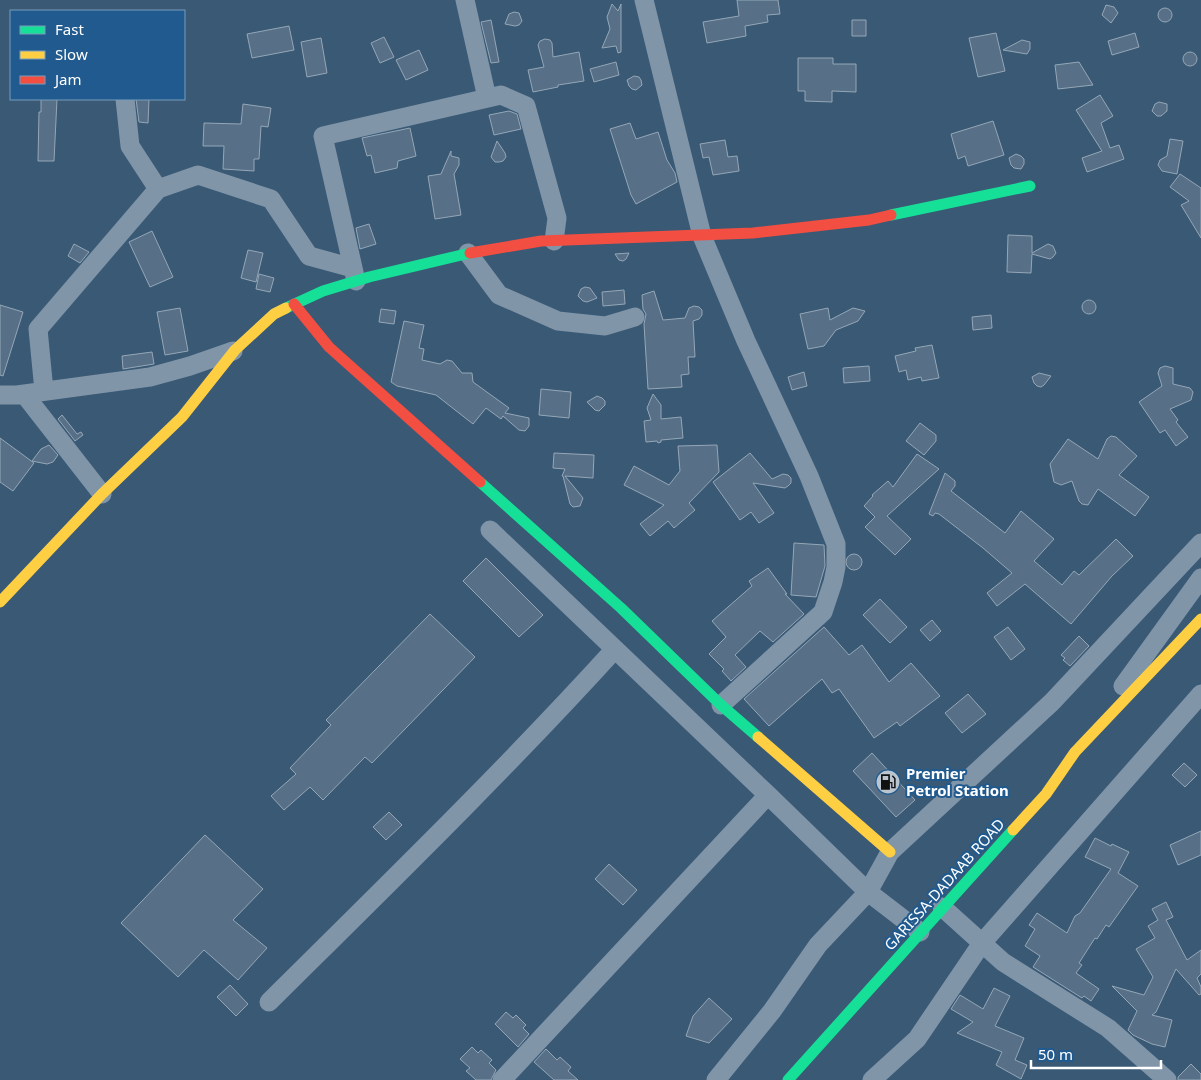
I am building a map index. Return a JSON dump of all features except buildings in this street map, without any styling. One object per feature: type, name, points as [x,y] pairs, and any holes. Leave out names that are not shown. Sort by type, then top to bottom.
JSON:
[{"type":"main road","points":[[0,602],[102,494],[182,417],[235,350],[274,314],[323,292],[354,274],[541,241],[753,234],[869,220],[1030,186]]},
{"type":"main road","points":[[294,304],[329,347],[621,608],[721,705],[890,852]]},
{"type":"main road","name":"GARISSA-DADAAB ROAD","points":[[788,1080],[942,907],[1046,794],[1075,752],[1201,619]]},
{"type":"street","points":[[464,0],[487,98]]},
{"type":"street","points":[[644,0],[702,236],[746,341],[810,476],[836,544],[834,574],[823,612],[721,705]]},
{"type":"street","points":[[354,274],[323,136],[501,95],[526,106],[557,218],[554,241]]},
{"type":"street","points":[[125,100],[130,146],[158,189]]},
{"type":"street","points":[[44,391],[38,329],[158,189],[198,175],[271,199],[309,256],[354,274]]},
{"type":"street","points":[[468,253],[500,296],[558,322],[604,326],[635,316]]},
{"type":"street","points":[[0,395],[24,394],[150,377],[190,366],[235,350]]},
{"type":"street","points":[[24,394],[102,494]]},
{"type":"street","points":[[490,530],[868,892],[920,932]]},
{"type":"street","points":[[716,1080],[772,1011],[818,945],[868,892],[890,852],[1052,702],[1201,543]]},
{"type":"street","points":[[1075,752],[1201,578]]},
{"type":"street","points":[[269,1002],[451,821],[570,699],[615,649]]},
{"type":"street","points":[[872,1080],[917,1039],[982,943],[1201,694]]},
{"type":"street","points":[[502,1080],[768,795]]},
{"type":"street","points":[[942,907],[1003,962],[1108,1028],[1167,1080]]},
{"type":"traffic: fast","points":[[891,215],[1030,186]]},
{"type":"traffic: fast","points":[[286,308],[323,291],[369,277],[470,253]]},
{"type":"traffic: fast","points":[[480,482],[621,608],[721,705],[758,737]]},
{"type":"traffic: fast","points":[[788,1080],[1013,830]]},
{"type":"traffic: slow","points":[[0,602],[102,494],[182,417],[235,350],[274,314],[286,308]]},
{"type":"traffic: slow","points":[[1013,830],[1046,794],[1075,752],[1201,619]]},
{"type":"traffic: slow","points":[[758,737],[890,852]]},
{"type":"traffic: jam","points":[[470,253],[541,241],[753,233],[869,220],[891,215]]},
{"type":"traffic: jam","points":[[294,304],[329,347],[480,482]]},
{"type":"place","name":"Premier Petrol Station","points":[[888,782]]}]
